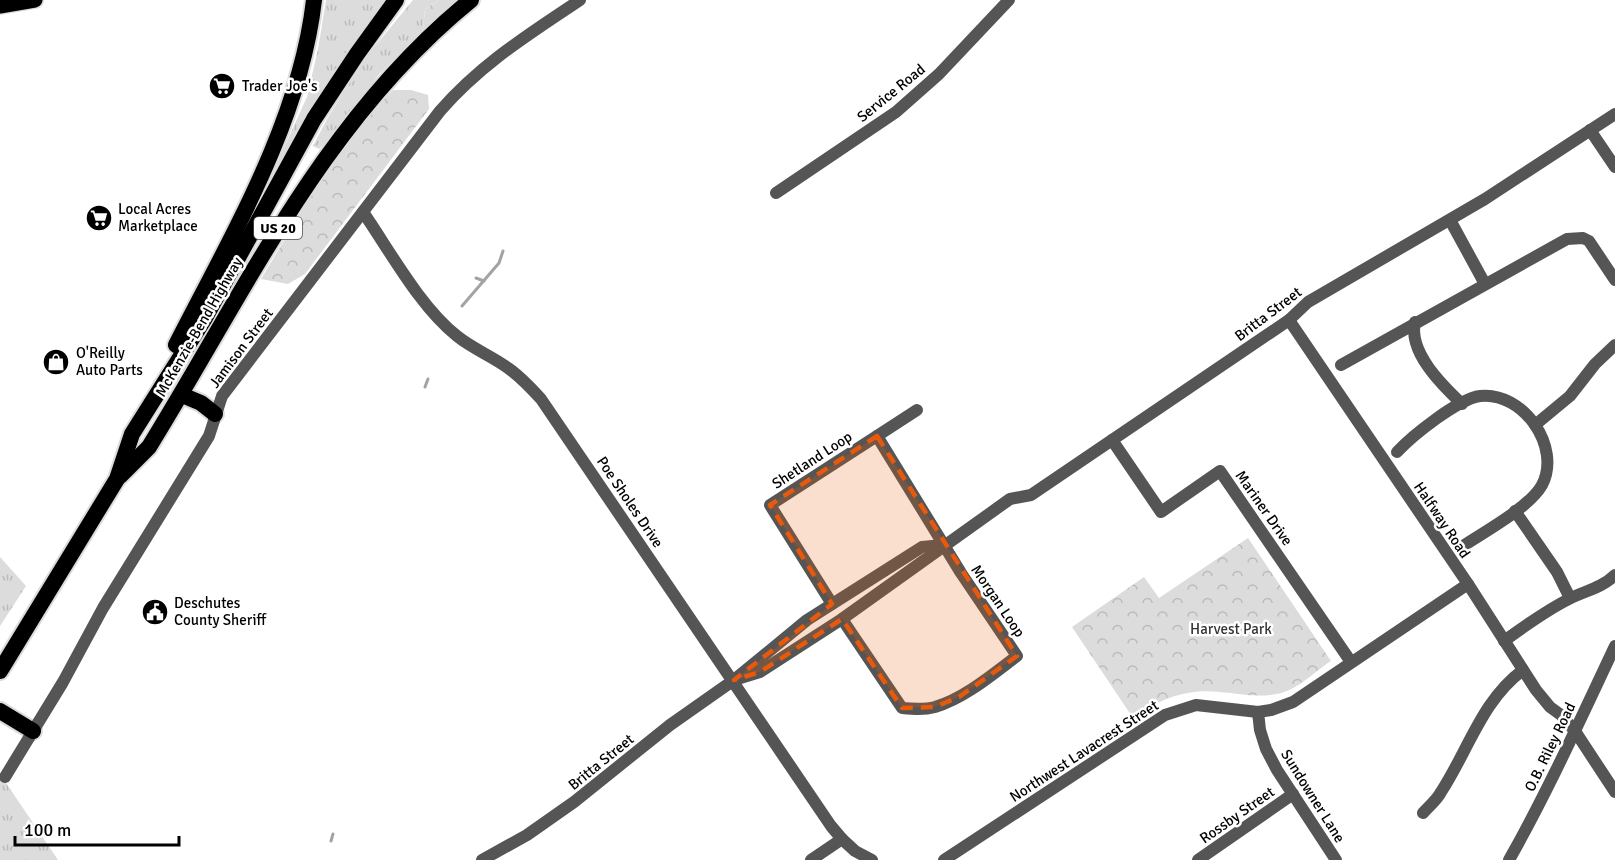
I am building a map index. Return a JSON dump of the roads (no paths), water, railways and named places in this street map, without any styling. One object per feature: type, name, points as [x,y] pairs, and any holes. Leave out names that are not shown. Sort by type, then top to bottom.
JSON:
[{"type":"highway","points":[[132,435],[243,213],[276,141],[303,62],[314,0]]},
{"type":"highway","name":"McKenzie-Bend Highway","points":[[0,671],[117,479],[132,435],[205,318],[314,119],[396,0]]},
{"type":"highway","name":"McKenzie-Bend Highway","points":[[117,479],[149,447],[182,395],[279,226],[333,147],[359,112],[402,63],[471,0]]},
{"type":"highway","points":[[182,395],[201,403],[215,414]]},
{"type":"highway","points":[[0,711],[33,731]]},
{"type":"main road","points":[[0,6],[35,0]]},
{"type":"street","name":"Jamison Street","points":[[5,777],[63,682],[103,608],[208,436],[222,396],[460,88],[483,67],[517,42],[580,0]]},
{"type":"street","name":"Service Road","points":[[776,193],[896,112],[939,74],[1009,0]]},
{"type":"street","name":"Britta Street","points":[[734,680],[760,672],[842,619],[1010,499],[1031,495],[1289,320],[1308,302],[1450,220],[1615,114]]},
{"type":"street","points":[[1590,130],[1615,167]]},
{"type":"street","name":"Poe Sholes Drive","points":[[363,212],[425,304],[438,318],[457,337],[512,370],[541,399],[842,839]]},
{"type":"street","points":[[1450,220],[1485,284]]},
{"type":"street","points":[[1341,364],[1567,239],[1575,237],[1588,241],[1615,280]]},
{"type":"street","name":"Halfway Road","points":[[1289,320],[1468,584],[1523,670],[1550,707],[1561,715],[1575,731],[1615,792]]},
{"type":"street","points":[[1415,322],[1413,331],[1427,365],[1446,389],[1462,404]]},
{"type":"street","points":[[1534,425],[1570,396],[1595,364],[1615,345]]},
{"type":"street","points":[[1397,452],[1449,410],[1478,396],[1500,398],[1518,407],[1534,425],[1543,438],[1547,471],[1541,485],[1532,497],[1515,511],[1463,546]]},
{"type":"street","name":"Shetland Loop","points":[[832,604],[770,505],[917,410]]},
{"type":"street","points":[[877,436],[944,544]]},
{"type":"street","name":"Mariner Drive","points":[[1112,440],[1161,512],[1220,471],[1351,662]]},
{"type":"street","points":[[1515,511],[1557,572],[1570,598]]},
{"type":"street","name":"Britta Street","points":[[482,860],[527,835],[574,802],[670,725],[734,680],[807,620],[922,547],[944,544]]},
{"type":"street","name":"Morgan Loop","points":[[842,619],[902,708],[935,707],[959,697],[1017,656],[944,544]]},
{"type":"street","points":[[1504,641],[1545,612],[1570,598],[1607,583],[1615,575]]},
{"type":"street","name":"Northwest Lavacrest Street","points":[[947,860],[1165,715],[1196,705],[1258,712],[1293,702],[1468,584]]},
{"type":"street","name":"O.B. Riley Road","points":[[1509,860],[1529,824],[1615,646]]},
{"type":"street","points":[[1423,813],[1440,794],[1496,694],[1509,680],[1523,670]]},
{"type":"street","name":"Sundowner Lane","points":[[1258,712],[1260,730],[1266,749],[1336,860]]},
{"type":"street","name":"Rossby Street","points":[[1198,860],[1293,794]]},
{"type":"street","points":[[810,860],[842,839],[855,851],[872,860]]},
{"type":"waterway","points":[[462,306],[499,263],[503,251]]},
{"type":"waterway","points":[[476,278],[484,281]]},
{"type":"waterway","points":[[425,387],[428,379]]},
{"type":"waterway","points":[[331,841],[333,834]]},
{"type":"place","name":"Trader Joe's","points":[[222,86]]},
{"type":"place","name":"Local Acres Marketplace","points":[[99,218]]},
{"type":"place","name":"O'Reilly Auto Parts","points":[[56,362]]},
{"type":"place","name":"Deschutes County Sheriff","points":[[155,612]]},
{"type":"park label","name":"Harvest Park","points":[[1231,629]]}]
